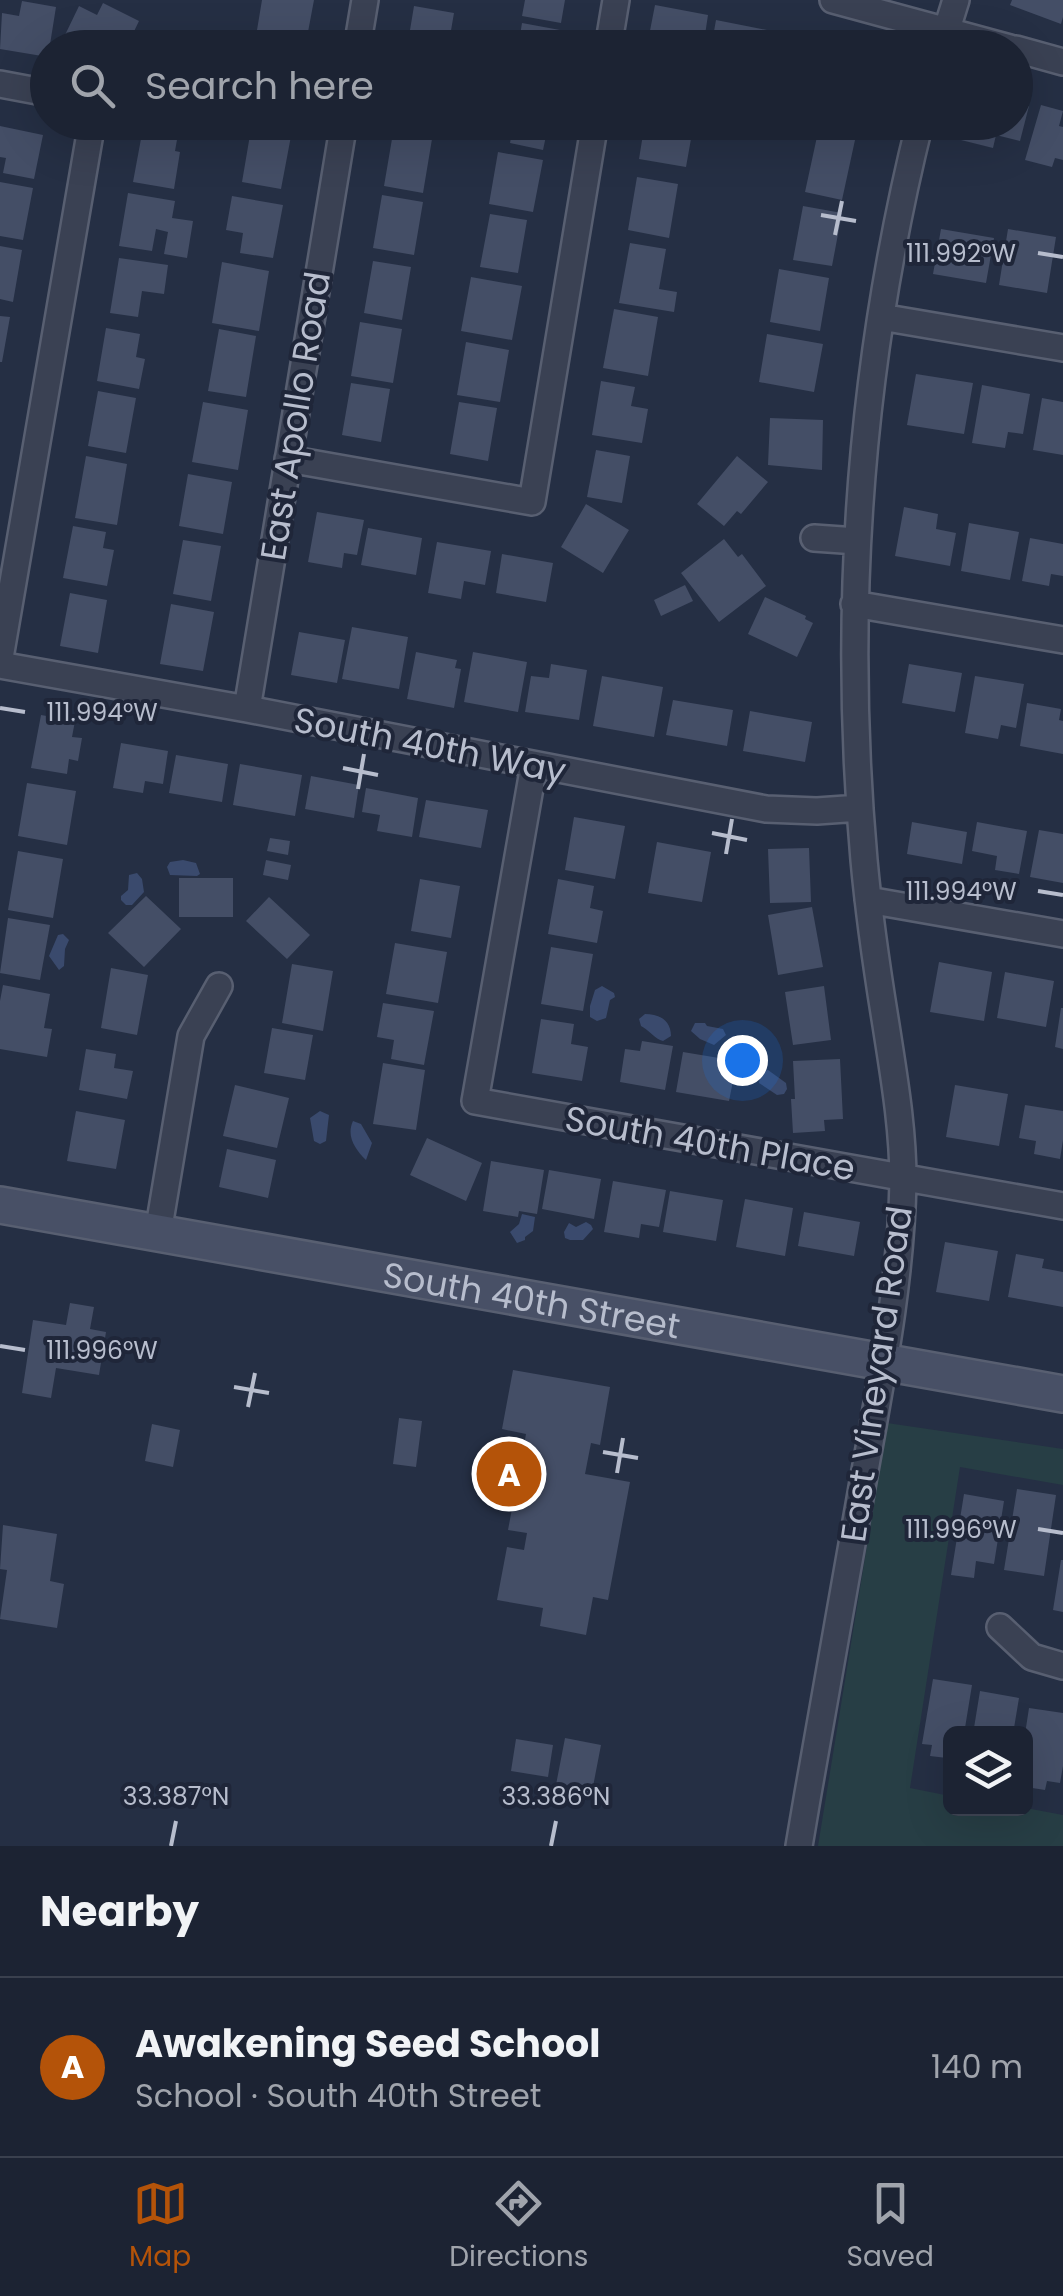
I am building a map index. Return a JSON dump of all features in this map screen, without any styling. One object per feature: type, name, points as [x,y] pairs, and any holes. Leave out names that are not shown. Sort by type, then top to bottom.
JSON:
[{"type":"main road","name":"South 40th Street","points":[[0,1205],[1063,1394]]},
{"type":"street","points":[[360,30],[365,0]]},
{"type":"street","points":[[611,30],[616,0]]},
{"type":"street","points":[[833,0],[918,30]]},
{"type":"street","points":[[947,30],[956,0]]},
{"type":"street","points":[[1033,54],[1063,62]]},
{"type":"street","points":[[0,84],[30,90]]},
{"type":"street","points":[[0,662],[89,140]]},
{"type":"street","name":"East Apollo Road","points":[[247,709],[341,140]]},
{"type":"street","points":[[288,459],[532,502],[592,140]]},
{"type":"street","name":"East Vineyard Road","points":[[799,1846],[884,1362],[901,1222],[902,1123],[868,900],[860,808],[854,604],[881,317],[916,140]]},
{"type":"street","points":[[881,317],[1063,348]]},
{"type":"street","points":[[814,538],[857,541]]},
{"type":"street","points":[[854,604],[1063,640]]},
{"type":"street","name":"South 40th Way","points":[[0,662],[766,809],[860,808]]},
{"type":"street","name":"South 40th Place","points":[[534,765],[475,1101],[1063,1206]]},
{"type":"street","points":[[868,900],[1063,934]]},
{"type":"street","points":[[158,1234],[191,1036],[219,986]]},
{"type":"street","points":[[1000,1627],[1032,1657],[1063,1666]]},
{"type":"shaded area","points":[[887,1423],[1063,1449],[1063,1485],[960,1467],[910,1788],[943,1795],[943,1816],[1033,1816],[1033,1809],[1063,1815],[1063,1846],[818,1846]]},
{"type":"water","points":[[170,862],[196,863],[200,874],[170,875]]},
{"type":"water","points":[[137,873],[144,892],[132,905],[126,905],[121,896],[128,890],[129,875]]},
{"type":"water","points":[[58,935],[69,940],[64,966],[59,970],[49,956]]},
{"type":"water","points":[[602,986],[615,997],[610,1000],[606,1018],[597,1021],[590,1017],[590,1006],[595,990]]},
{"type":"water","points":[[645,1014],[663,1019],[671,1036],[663,1041],[641,1026],[639,1019]]},
{"type":"water","points":[[695,1023],[723,1029],[726,1035],[714,1045],[691,1031]]},
{"type":"water","points":[[768,1070],[786,1083],[784,1094],[777,1095],[759,1083],[761,1071]]},
{"type":"water","points":[[320,1111],[329,1115],[326,1141],[320,1144],[314,1141],[310,1118]]},
{"type":"water","points":[[353,1121],[361,1124],[372,1143],[366,1160],[353,1142]]},
{"type":"water","points":[[522,1214],[535,1217],[533,1231],[517,1243],[510,1232],[519,1224]]},
{"type":"water","points":[[586,1222],[593,1229],[583,1240],[565,1238],[569,1223],[576,1227]]},
{"type":"building","points":[[262,0],[314,0],[308,30],[257,30]]},
{"type":"building","points":[[525,0],[565,0],[561,23],[522,16]]},
{"type":"building","points":[[1012,0],[1063,0],[1061,24],[1010,5]]},
{"type":"building","points":[[22,1],[56,7],[52,30],[30,30],[30,54],[0,49],[2,13],[19,16]]},
{"type":"building","points":[[103,3],[139,21],[135,30],[67,30],[79,6],[97,15]]},
{"type":"building","points":[[655,5],[708,15],[706,30],[650,30]]},
{"type":"building","points":[[414,6],[454,13],[451,30],[410,30]]},
{"type":"building","points":[[716,20],[767,30],[714,30]]},
{"type":"building","points":[[522,23],[560,30],[521,30]]},
{"type":"building","points":[[1041,105],[1063,111],[1059,126],[1063,127],[1063,160],[1055,158],[1052,167],[1025,160]]},
{"type":"building","points":[[0,126],[30,132],[30,140],[42,140],[34,179],[3,173],[6,158],[0,157]]},
{"type":"building","points":[[141,140],[177,140],[175,151],[180,152],[174,189],[133,182]]},
{"type":"building","points":[[249,140],[290,140],[281,189],[242,182]]},
{"type":"building","points":[[392,140],[432,140],[423,193],[384,186]]},
{"type":"building","points":[[511,140],[545,140],[543,150],[510,143]]},
{"type":"building","points":[[642,140],[691,140],[686,167],[639,159]]},
{"type":"building","points":[[816,140],[855,140],[842,200],[805,192]]},
{"type":"building","points":[[961,140],[995,140],[993,148]]},
{"type":"building","points":[[498,152],[543,160],[533,212],[489,204]]},
{"type":"building","points":[[637,177],[678,184],[669,238],[628,230]]},
{"type":"building","points":[[0,182],[33,188],[23,240],[0,236]]},
{"type":"building","points":[[128,193],[175,201],[172,218],[193,221],[187,258],[164,254],[168,232],[156,229],[152,251],[119,246]]},
{"type":"building","points":[[382,195],[423,202],[414,255],[373,248]]},
{"type":"building","points":[[232,196],[283,205],[273,258],[240,253],[243,233],[226,230]]},
{"type":"building","points":[[803,206],[842,213],[832,266],[793,260]]},
{"type":"building","points":[[490,214],[527,220],[518,273],[480,267]]},
{"type":"building","points":[[941,229],[994,238],[986,283],[933,274]]},
{"type":"building","points":[[1008,229],[1056,237],[1047,293],[999,285]]},
{"type":"building","points":[[630,243],[666,249],[659,289],[677,292],[674,312],[619,303]]},
{"type":"building","points":[[0,246],[22,250],[13,302],[0,299]]},
{"type":"building","points":[[119,258],[168,265],[164,294],[142,291],[138,317],[110,313]]},
{"type":"building","points":[[373,261],[411,267],[402,320],[364,313]]},
{"type":"building","points":[[222,262],[269,271],[259,331],[212,323]]},
{"type":"building","points":[[779,269],[829,278],[820,331],[770,322]]},
{"type":"building","points":[[471,277],[522,286],[512,340],[461,331]]},
{"type":"building","points":[[614,309],[658,317],[648,376],[603,368]]},
{"type":"building","points":[[0,316],[10,317],[2,362],[0,362]]},
{"type":"building","points":[[360,322],[402,329],[393,383],[351,376]]},
{"type":"building","points":[[106,328],[140,334],[136,357],[145,359],[139,389],[97,381]]},
{"type":"building","points":[[219,329],[256,336],[246,397],[208,391]]},
{"type":"building","points":[[767,334],[823,344],[814,392],[759,382]]},
{"type":"building","points":[[466,342],[509,350],[500,402],[457,395]]},
{"type":"building","points":[[916,374],[973,383],[964,434],[907,425]]},
{"type":"building","points":[[601,381],[635,387],[631,406],[648,409],[642,443],[592,435]]},
{"type":"building","points":[[351,383],[390,389],[381,442],[342,435]]},
{"type":"building","points":[[982,385],[1030,394],[1023,434],[1008,432],[1005,448],[972,443]]},
{"type":"building","points":[[98,391],[136,398],[126,453],[88,446]]},
{"type":"building","points":[[1042,398],[1063,402],[1063,455],[1033,450]]},
{"type":"building","points":[[203,402],[248,410],[238,470],[192,462]]},
{"type":"building","points":[[459,402],[497,408],[488,461],[450,454]]},
{"type":"building","points":[[770,418],[823,420],[822,470],[768,465]]},
{"type":"building","points":[[596,450],[630,456],[622,503],[587,497]]},
{"type":"building","points":[[86,456],[127,464],[117,525],[75,518]]},
{"type":"building","points":[[737,456],[768,482],[741,514],[737,511],[724,526],[697,504]]},
{"type":"building","points":[[188,474],[232,482],[223,534],[179,526]]},
{"type":"building","points":[[586,504],[629,530],[603,573],[561,547]]},
{"type":"building","points":[[904,507],[938,514],[936,529],[956,533],[950,566],[895,556]]},
{"type":"building","points":[[317,512],[364,520],[357,555],[344,553],[342,568],[308,562]]},
{"type":"building","points":[[969,523],[1019,532],[1010,580],[961,571]]},
{"type":"building","points":[[73,526],[106,532],[103,548],[114,550],[107,586],[63,578]]},
{"type":"building","points":[[368,528],[422,538],[416,575],[361,565]]},
{"type":"building","points":[[1030,538],[1063,544],[1063,576],[1051,574],[1049,586],[1022,581]]},
{"type":"building","points":[[724,539],[738,557],[742,554],[766,586],[719,622],[681,573]]},
{"type":"building","points":[[183,540],[221,546],[211,601],[173,594]]},
{"type":"building","points":[[437,542],[491,551],[485,585],[464,581],[461,599],[428,593]]},
{"type":"building","points":[[502,554],[553,563],[546,602],[496,593]]},
{"type":"building","points":[[685,585],[693,601],[661,616],[654,600]]},
{"type":"building","points":[[70,593],[107,600],[98,653],[60,646]]},
{"type":"building","points":[[765,597],[813,623],[797,657],[748,634]]},
{"type":"building","points":[[171,604],[214,612],[203,671],[160,664]]},
{"type":"building","points":[[352,627],[408,637],[399,689],[342,679]]},
{"type":"building","points":[[299,632],[345,640],[337,683],[291,675]]},
{"type":"building","points":[[416,652],[457,660],[455,668],[461,669],[454,708],[407,699]]},
{"type":"building","points":[[473,652],[527,662],[518,712],[464,702]]},
{"type":"building","points":[[551,664],[587,670],[579,720],[525,712],[531,676],[549,678]]},
{"type":"building","points":[[909,664],[962,673],[955,712],[902,703]]},
{"type":"building","points":[[602,676],[663,687],[654,737],[593,726]]},
{"type":"building","points":[[975,676],[1024,684],[1016,728],[1001,725],[998,739],[965,733]]},
{"type":"building","points":[[673,700],[733,710],[727,746],[666,735]]},
{"type":"building","points":[[1027,703],[1061,709],[1063,754],[1020,746]]},
{"type":"building","points":[[750,711],[812,722],[805,762],[743,751]]},
{"type":"building","points":[[41,715],[75,721],[72,737],[82,738],[78,761],[69,759],[67,774],[31,768]]},
{"type":"building","points":[[121,743],[168,751],[163,784],[145,781],[143,793],[113,788]]},
{"type":"building","points":[[176,755],[228,764],[222,802],[169,793]]},
{"type":"building","points":[[240,764],[302,775],[295,816],[233,805]]},
{"type":"building","points":[[311,776],[359,785],[354,818],[305,809]]},
{"type":"building","points":[[27,783],[76,791],[67,845],[18,836]]},
{"type":"building","points":[[366,788],[418,798],[412,837],[377,831],[380,815],[362,812]]},
{"type":"building","points":[[426,800],[488,810],[481,848],[419,837]]},
{"type":"building","points":[[574,817],[625,826],[615,879],[565,870]]},
{"type":"building","points":[[912,822],[967,832],[962,864],[907,854]]},
{"type":"building","points":[[977,822],[1027,831],[1019,874],[995,870],[997,856],[972,851]]},
{"type":"building","points":[[1039,830],[1063,834],[1063,883],[1030,877]]},
{"type":"building","points":[[270,838],[290,841],[288,855],[267,851]]},
{"type":"building","points":[[657,842],[711,852],[702,902],[648,893]]},
{"type":"building","points":[[809,848],[811,902],[770,903],[768,849]]},
{"type":"building","points":[[18,851],[63,859],[53,918],[8,910]]},
{"type":"building","points":[[266,860],[291,865],[288,880],[263,875]]},
{"type":"building","points":[[179,878],[233,878],[233,917],[179,917]]},
{"type":"building","points":[[420,879],[460,886],[451,938],[411,931]]},
{"type":"building","points":[[558,879],[594,886],[590,908],[603,911],[597,943],[548,934]]},
{"type":"building","points":[[146,896],[181,929],[144,967],[108,933]]},
{"type":"building","points":[[269,897],[310,935],[287,959],[246,921]]},
{"type":"building","points":[[812,907],[823,967],[778,975],[768,915]]},
{"type":"building","points":[[8,918],[50,925],[40,980],[0,973]]},
{"type":"building","points":[[395,943],[447,952],[438,1003],[386,994]]},
{"type":"building","points":[[551,947],[593,954],[583,1011],[541,1004]]},
{"type":"building","points":[[939,962],[992,972],[984,1021],[930,1012]]},
{"type":"building","points":[[292,964],[333,971],[323,1031],[282,1023]]},
{"type":"building","points":[[111,968],[148,975],[137,1035],[101,1028]]},
{"type":"building","points":[[1005,972],[1054,981],[1046,1027],[997,1018]]},
{"type":"building","points":[[3,985],[50,994],[44,1028],[52,1029],[47,1057],[0,1049]]},
{"type":"building","points":[[824,986],[831,1040],[793,1045],[785,992]]},
{"type":"building","points":[[383,1003],[434,1011],[424,1065],[391,1059],[394,1040],[377,1037]]},
{"type":"building","points":[[1063,1008],[1063,1049],[1055,1047]]},
{"type":"building","points":[[541,1019],[574,1024],[571,1044],[588,1047],[582,1081],[532,1073]]},
{"type":"building","points":[[272,1028],[313,1035],[305,1080],[264,1073]]},
{"type":"building","points":[[642,1041],[673,1046],[665,1090],[620,1082],[625,1049],[640,1051]]},
{"type":"building","points":[[86,1049],[116,1054],[114,1068],[133,1071],[127,1099],[79,1090]]},
{"type":"building","points":[[683,1052],[737,1061],[729,1101],[676,1092]]},
{"type":"building","points":[[840,1059],[843,1119],[824,1120],[825,1131],[793,1133],[793,1061]]},
{"type":"building","points":[[383,1063],[425,1070],[416,1130],[373,1124]]},
{"type":"building","points":[[235,1085],[289,1098],[277,1148],[223,1136]]},
{"type":"building","points":[[955,1085],[1008,1094],[999,1146],[946,1137]]},
{"type":"building","points":[[1025,1105],[1063,1111],[1060,1159],[1034,1154],[1036,1141],[1019,1138]]},
{"type":"building","points":[[76,1111],[125,1120],[116,1169],[67,1161]]},
{"type":"building","points":[[427,1138],[482,1163],[466,1201],[410,1175]]},
{"type":"building","points":[[227,1149],[276,1160],[268,1198],[219,1187]]},
{"type":"building","points":[[491,1161],[544,1170],[537,1214],[519,1211],[518,1217],[483,1211]]},
{"type":"building","points":[[549,1170],[601,1179],[594,1219],[542,1209]]},
{"type":"building","points":[[613,1181],[666,1190],[659,1227],[641,1224],[639,1238],[604,1232]]},
{"type":"building","points":[[670,1191],[723,1200],[716,1241],[663,1232]]},
{"type":"building","points":[[745,1199],[793,1208],[785,1256],[736,1247]]},
{"type":"building","points":[[804,1212],[860,1222],[854,1256],[798,1246]]},
{"type":"building","points":[[945,1242],[998,1251],[989,1301],[936,1292]]},
{"type":"building","points":[[1016,1254],[1044,1259],[1042,1268],[1063,1272],[1063,1307],[1008,1297]]},
{"type":"building","points":[[70,1303],[94,1307],[90,1329],[106,1332],[99,1375],[56,1368],[51,1398],[22,1393],[33,1320],[66,1325]]},
{"type":"building","points":[[513,1370],[610,1387],[600,1445],[591,1443],[585,1474],[630,1482],[608,1600],[593,1597],[586,1635],[540,1626],[543,1608],[497,1600],[507,1547],[524,1550],[527,1533],[508,1530],[526,1434],[502,1429]]},
{"type":"building","points":[[399,1418],[422,1421],[416,1467],[393,1464]]},
{"type":"building","points":[[152,1424],[180,1430],[173,1467],[145,1461]]},
{"type":"building","points":[[1017,1489],[1056,1495],[1044,1576],[1004,1570]]},
{"type":"building","points":[[964,1494],[1004,1501],[994,1564],[976,1561],[974,1578],[951,1575]]},
{"type":"building","points":[[3,1525],[57,1534],[50,1581],[64,1584],[57,1628],[0,1619],[7,1570],[0,1569]]},
{"type":"building","points":[[1063,1560],[1063,1612],[1053,1610]]},
{"type":"building","points":[[933,1679],[972,1685],[965,1726],[943,1726],[943,1758],[930,1756],[932,1745],[922,1744]]},
{"type":"building","points":[[980,1691],[1019,1698],[1014,1726],[974,1726]]},
{"type":"building","points":[[1029,1708],[1063,1713],[1060,1783],[1047,1781],[1045,1790],[1033,1788],[1033,1726],[1026,1726]]},
{"type":"building","points":[[565,1738],[601,1745],[591,1797],[555,1790]]},
{"type":"building","points":[[516,1739],[553,1745],[548,1777],[511,1771]]},
{"type":"place","name":"Awakening Seed School","points":[[509,1474]]}]
